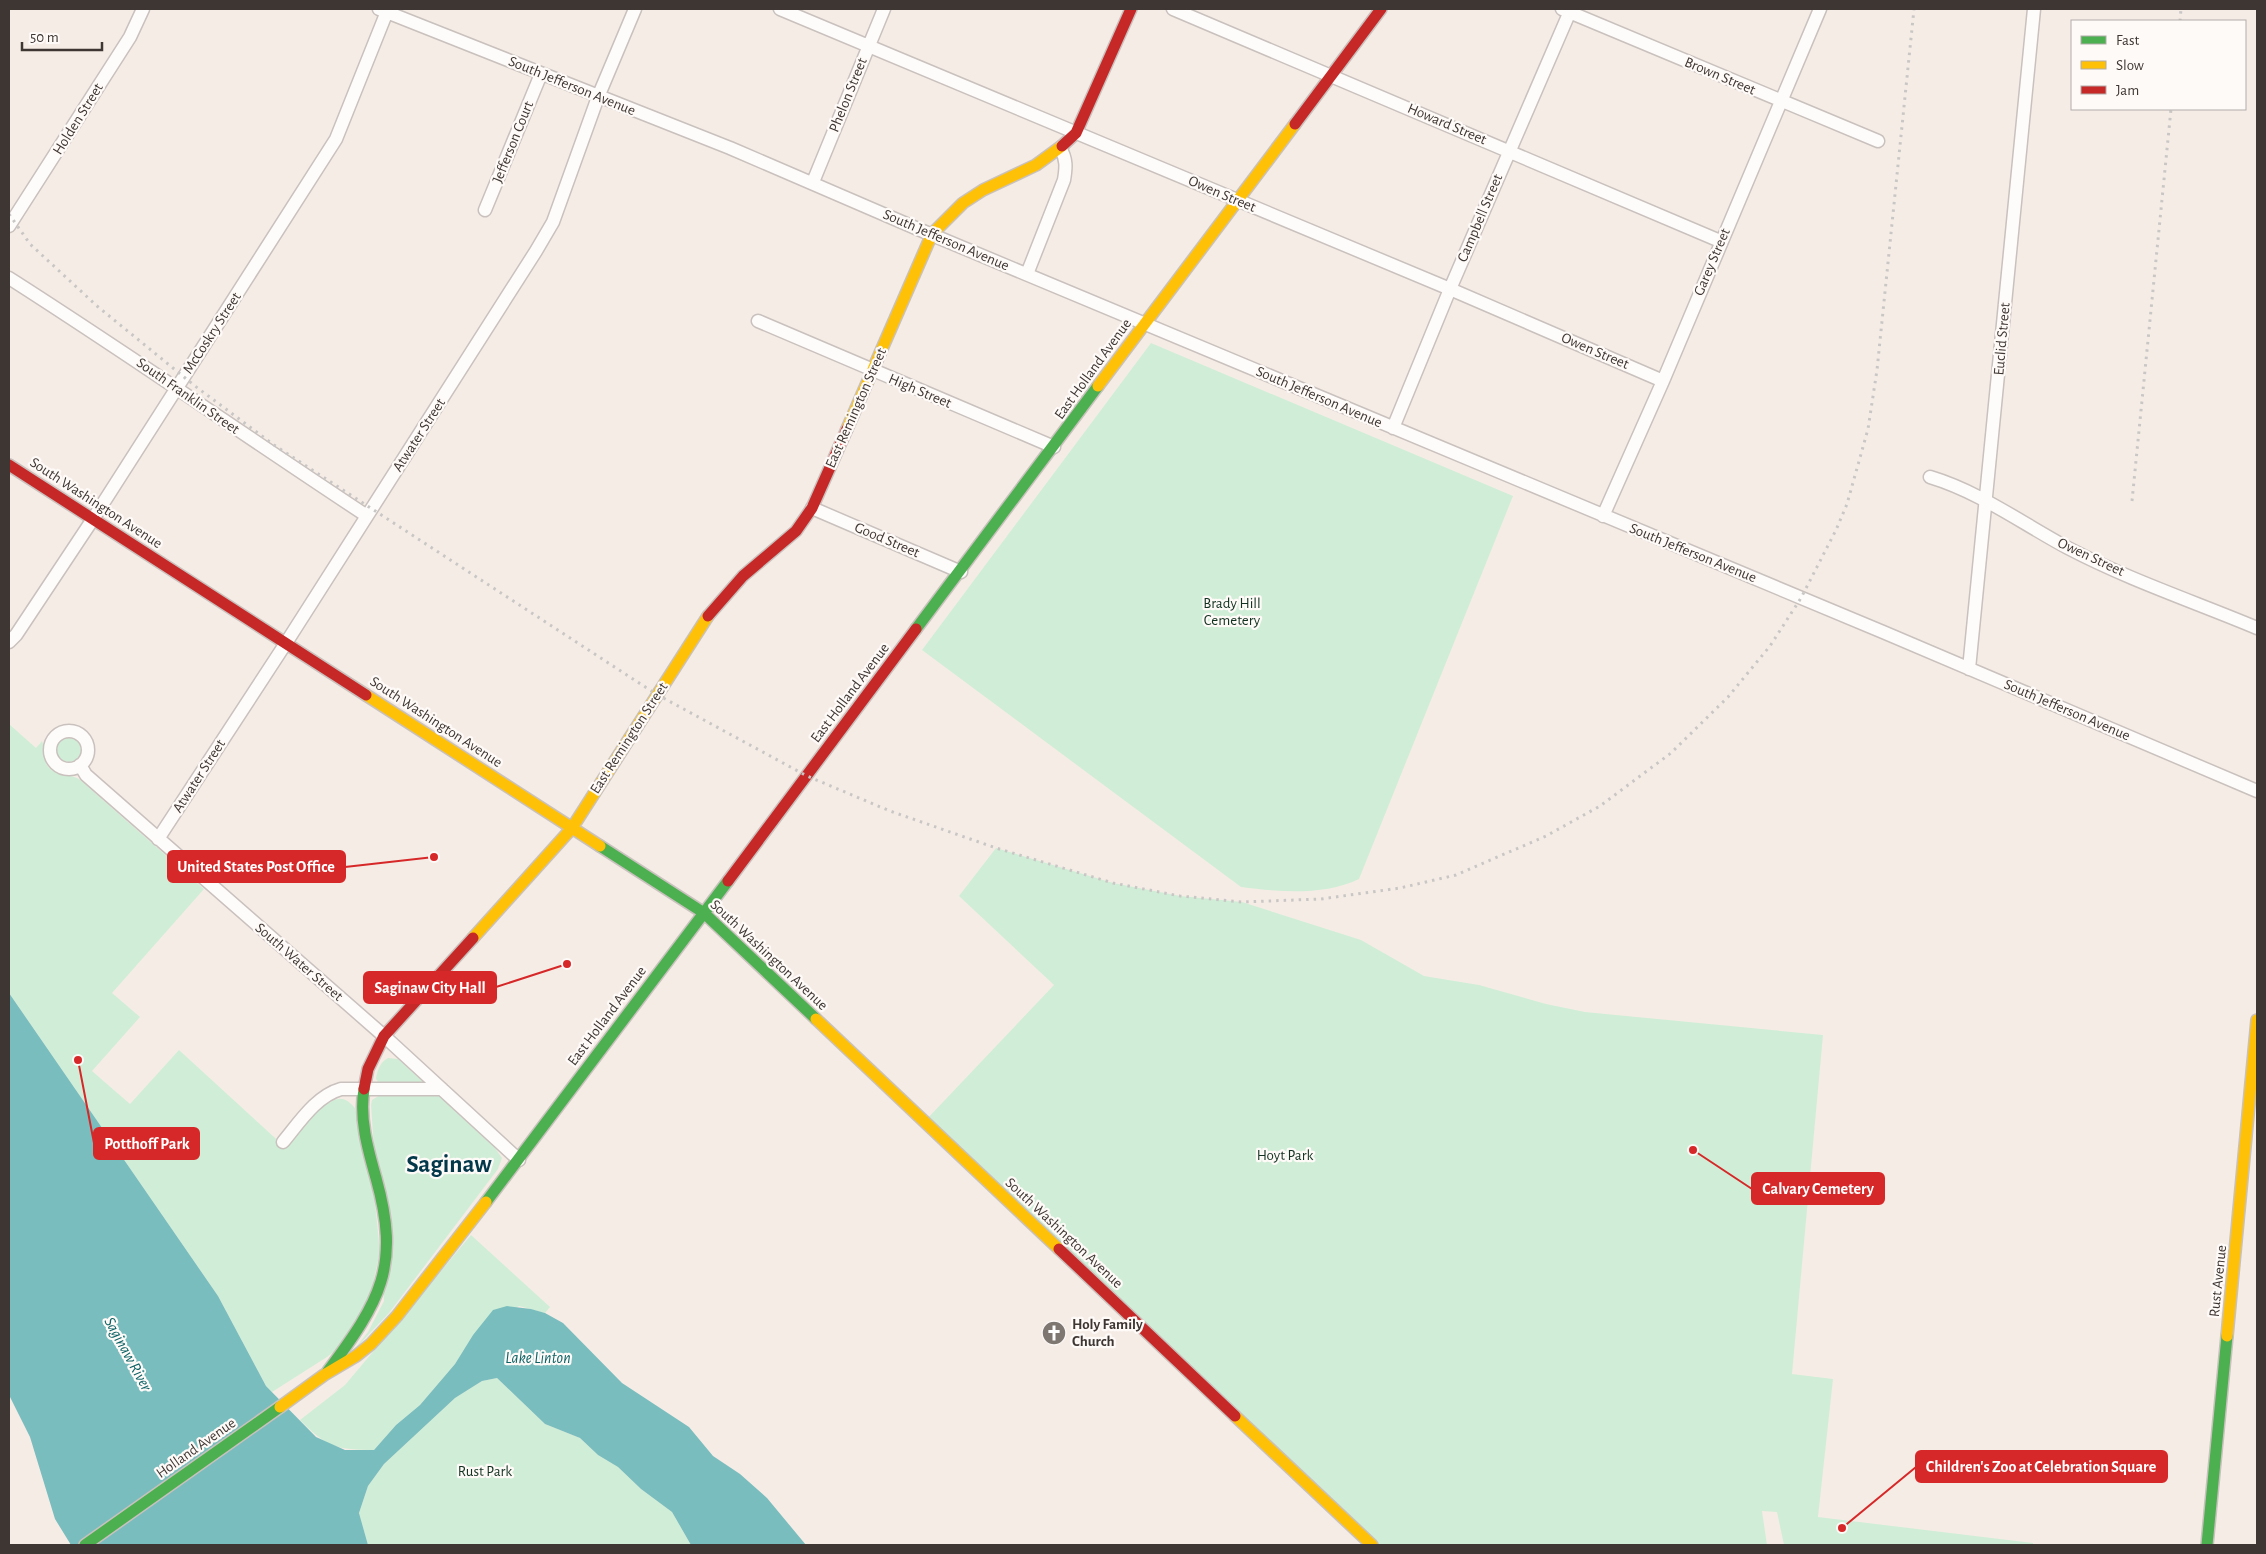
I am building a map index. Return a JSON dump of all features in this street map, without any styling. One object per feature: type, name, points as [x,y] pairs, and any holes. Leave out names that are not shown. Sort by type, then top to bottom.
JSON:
[{"type":"main road","name":"East Remington Street","points":[[324,1375],[355,1335],[376,1300],[384,1271],[387,1243],[384,1211],[369,1159],[363,1125],[363,1089],[374,1053],[384,1036],[572,828],[707,617],[742,576],[796,531],[812,508],[932,234],[963,203],[983,190],[1036,165],[1060,148],[1076,133],[1131,9]]},
{"type":"main road","name":"East Holland Avenue","points":[[324,1375],[341,1369],[358,1356],[391,1322],[519,1160],[1381,9]]},
{"type":"main road","name":"South Washington Avenue","points":[[9,465],[704,913],[1372,1545]]},
{"type":"main road","name":"Rust Avenue","points":[[2207,1545],[2257,1020]]},
{"type":"main road","name":"Holland Avenue","points":[[85,1545],[324,1375]]},
{"type":"street","name":"Holden Street","points":[[9,226],[130,37],[142,9]]},
{"type":"street","name":"Atwater Street","points":[[158,839],[451,387],[553,222],[598,97],[635,9]]},
{"type":"street","name":"Owen Street","points":[[780,9],[868,44],[1237,201],[1450,289],[1663,381]]},
{"type":"street","name":"Phelon Street","points":[[812,182],[884,9]]},
{"type":"street","name":"Howard Street","points":[[1173,9],[1720,241]]},
{"type":"street","name":"Garey Street","points":[[1603,516],[1663,381],[1720,241],[1820,9]]},
{"type":"street","name":"Euclid Street","points":[[1969,668],[1987,501],[2034,9]]},
{"type":"street","name":"South Jefferson Avenue","points":[[385,10],[812,182],[1026,274],[1969,668],[2257,791]]},
{"type":"street","name":"McCoskry Street","points":[[9,642],[16,635],[93,519],[336,139],[385,10]]},
{"type":"street","name":"Brown Street","points":[[1568,10],[1878,141]]},
{"type":"street","name":"Campbell Street","points":[[1393,428],[1568,10]]},
{"type":"street","name":"Jefferson Court","points":[[485,210],[541,74]]},
{"type":"street","points":[[1026,274],[1064,180],[1065,156],[1060,148]]},
{"type":"street","name":"South Franklin Street","points":[[9,278],[120,349],[175,389],[367,516]]},
{"type":"street","name":"High Street","points":[[758,321],[1054,447]]},
{"type":"street","name":"Owen Street","points":[[1930,477],[1987,501],[2069,548],[2257,628]]},
{"type":"street","name":"Good Street","points":[[812,508],[961,572]]},
{"type":"street","name":"South Water Street","points":[[80,766],[86,776],[384,1036],[519,1160]]},
{"type":"street","points":[[282,1142],[319,1101],[329,1093],[341,1089],[442,1089]]},
{"type":"green space","name":"Brady Hill Cemetery","points":[[1151,343],[1513,496],[1359,879],[1331,888],[1316,890],[1286,891],[1241,887],[922,650]]},
{"type":"green space","points":[[9,724],[36,748],[42,741],[45,761],[51,770],[79,779],[204,889],[112,993],[140,1017],[92,1071],[130,1104],[179,1050],[285,1147],[317,1112],[332,1101],[343,1099],[355,1108],[375,1202],[380,1252],[371,1294],[340,1347],[272,1392],[266,1386],[218,1296],[9,993]]},
{"type":"green space","points":[[69,738],[77,742],[81,750],[77,758],[69,762],[61,758],[57,750],[61,742]]},
{"type":"green space","name":"Hoyt Park","points":[[996,848],[1113,883],[1180,896],[1242,902],[1361,940],[1424,976],[1479,985],[1546,1004],[1585,1012],[1823,1035],[1792,1374],[1833,1379],[1818,1517],[2033,1543],[2033,1545],[1784,1545],[1777,1512],[1762,1511],[1767,1545],[1372,1545],[925,1121],[1054,985],[959,896]]},
{"type":"green space","points":[[388,1058],[398,1059],[423,1082],[422,1084],[380,1084],[376,1079],[377,1073],[381,1064]]},
{"type":"green space","points":[[380,1095],[438,1095],[495,1148],[502,1158],[498,1169],[389,1313],[353,1351],[368,1332],[384,1301],[371,1105],[372,1100]]},
{"type":"green space","points":[[471,1235],[550,1307],[545,1313],[519,1306],[473,1335],[455,1364],[420,1405],[396,1425],[374,1450],[342,1448],[317,1436],[300,1420],[345,1385]]},
{"type":"green space","name":"Rust Park","points":[[497,1378],[545,1424],[580,1438],[598,1455],[618,1467],[641,1489],[672,1512],[691,1545],[368,1545],[359,1513],[368,1486],[384,1464],[455,1398],[482,1381]]},
{"type":"water","points":[[9,993],[218,1296],[266,1386],[316,1437],[345,1450],[374,1450],[396,1425],[420,1405],[455,1364],[473,1335],[493,1310],[507,1306],[531,1309],[545,1313],[563,1323],[622,1383],[689,1427],[713,1456],[740,1474],[767,1498],[806,1545],[691,1545],[672,1512],[641,1489],[618,1467],[598,1455],[580,1438],[545,1424],[497,1378],[482,1381],[455,1398],[384,1464],[368,1486],[359,1513],[368,1545],[71,1545],[55,1519],[30,1437],[9,1395]]},
{"type":"railway","points":[[9,214],[30,244],[97,306],[195,386],[274,445],[656,694],[807,776],[890,811],[996,848],[1113,883],[1180,896],[1242,902],[1321,899],[1400,888],[1456,875],[1546,836],[1600,806],[1671,753],[1728,697],[1770,646],[1801,598],[1836,530],[1847,504],[1868,429],[1877,370],[1914,9]]},
{"type":"railway","points":[[2180,20],[2181,9]]},
{"type":"railway","points":[[2132,501],[2171,110]]},
{"type":"traffic: fast","points":[[916,629],[1098,386]]},
{"type":"traffic: fast","points":[[600,846],[704,913],[816,1019]]},
{"type":"traffic: fast","points":[[486,1202],[728,881]]},
{"type":"traffic: fast","points":[[328,1371],[361,1324],[373,1303],[381,1282],[386,1260],[383,1209],[363,1123],[364,1089]]},
{"type":"traffic: fast","points":[[2207,1545],[2227,1336]]},
{"type":"traffic: fast","points":[[85,1545],[280,1407]]},
{"type":"traffic: slow","points":[[1098,386],[1295,124]]},
{"type":"traffic: slow","points":[[847,429],[932,234],[963,203],[983,190],[1036,165],[1062,146]]},
{"type":"traffic: slow","points":[[473,938],[572,828],[708,616]]},
{"type":"traffic: slow","points":[[366,695],[600,846]]},
{"type":"traffic: slow","points":[[816,1019],[1059,1249]]},
{"type":"traffic: slow","points":[[2227,1336],[2257,1020]]},
{"type":"traffic: slow","points":[[280,1407],[371,1344],[397,1316],[486,1202]]},
{"type":"traffic: slow","points":[[1235,1416],[1372,1545]]},
{"type":"traffic: jam","points":[[1062,146],[1076,133],[1131,9]]},
{"type":"traffic: jam","points":[[1295,124],[1381,9]]},
{"type":"traffic: jam","points":[[708,616],[743,576],[796,531],[812,508],[847,429]]},
{"type":"traffic: jam","points":[[9,465],[366,695]]},
{"type":"traffic: jam","points":[[728,881],[916,629]]},
{"type":"traffic: jam","points":[[364,1089],[368,1069],[384,1036],[473,938]]},
{"type":"traffic: jam","points":[[1059,1249],[1235,1416]]},
{"type":"place","name":"United States Post Office","points":[[434,857]]},
{"type":"place","name":"Saginaw City Hall","points":[[567,964]]},
{"type":"place","name":"Potthoff Park","points":[[78,1060]]},
{"type":"place","name":"Calvary Cemetery","points":[[1693,1150]]},
{"type":"place","name":"Holy Family Church","points":[[1054,1333]]},
{"type":"place","name":"Children's Zoo at Celebration Square","points":[[1842,1528]]},
{"type":"district","name":"Saginaw","points":[[449,1164]]},
{"type":"water label","name":"Saginaw River","points":[[128,1354]]},
{"type":"water label","name":"Lake Linton","points":[[538,1358]]}]
